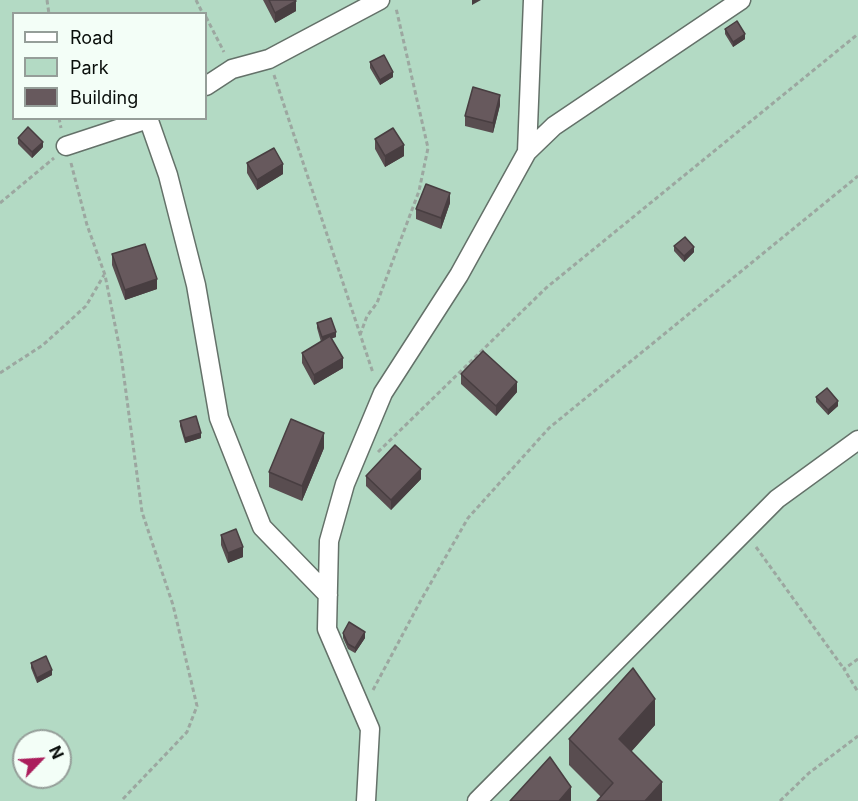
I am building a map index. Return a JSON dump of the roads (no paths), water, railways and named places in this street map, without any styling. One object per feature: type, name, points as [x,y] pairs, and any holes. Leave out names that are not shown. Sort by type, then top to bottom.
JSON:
[{"type":"street","points":[[207,85],[232,69],[268,59],[380,0]]},
{"type":"street","points":[[527,152],[533,0]]},
{"type":"street","points":[[366,801],[370,729],[327,628],[329,541],[345,484],[384,393],[459,275],[527,152],[554,126],[741,0]]},
{"type":"street","points":[[66,146],[145,120]]},
{"type":"street","points":[[148,120],[168,175],[196,285],[219,418],[262,527],[328,595]]},
{"type":"street","points":[[477,801],[777,499],[858,440]]}]
